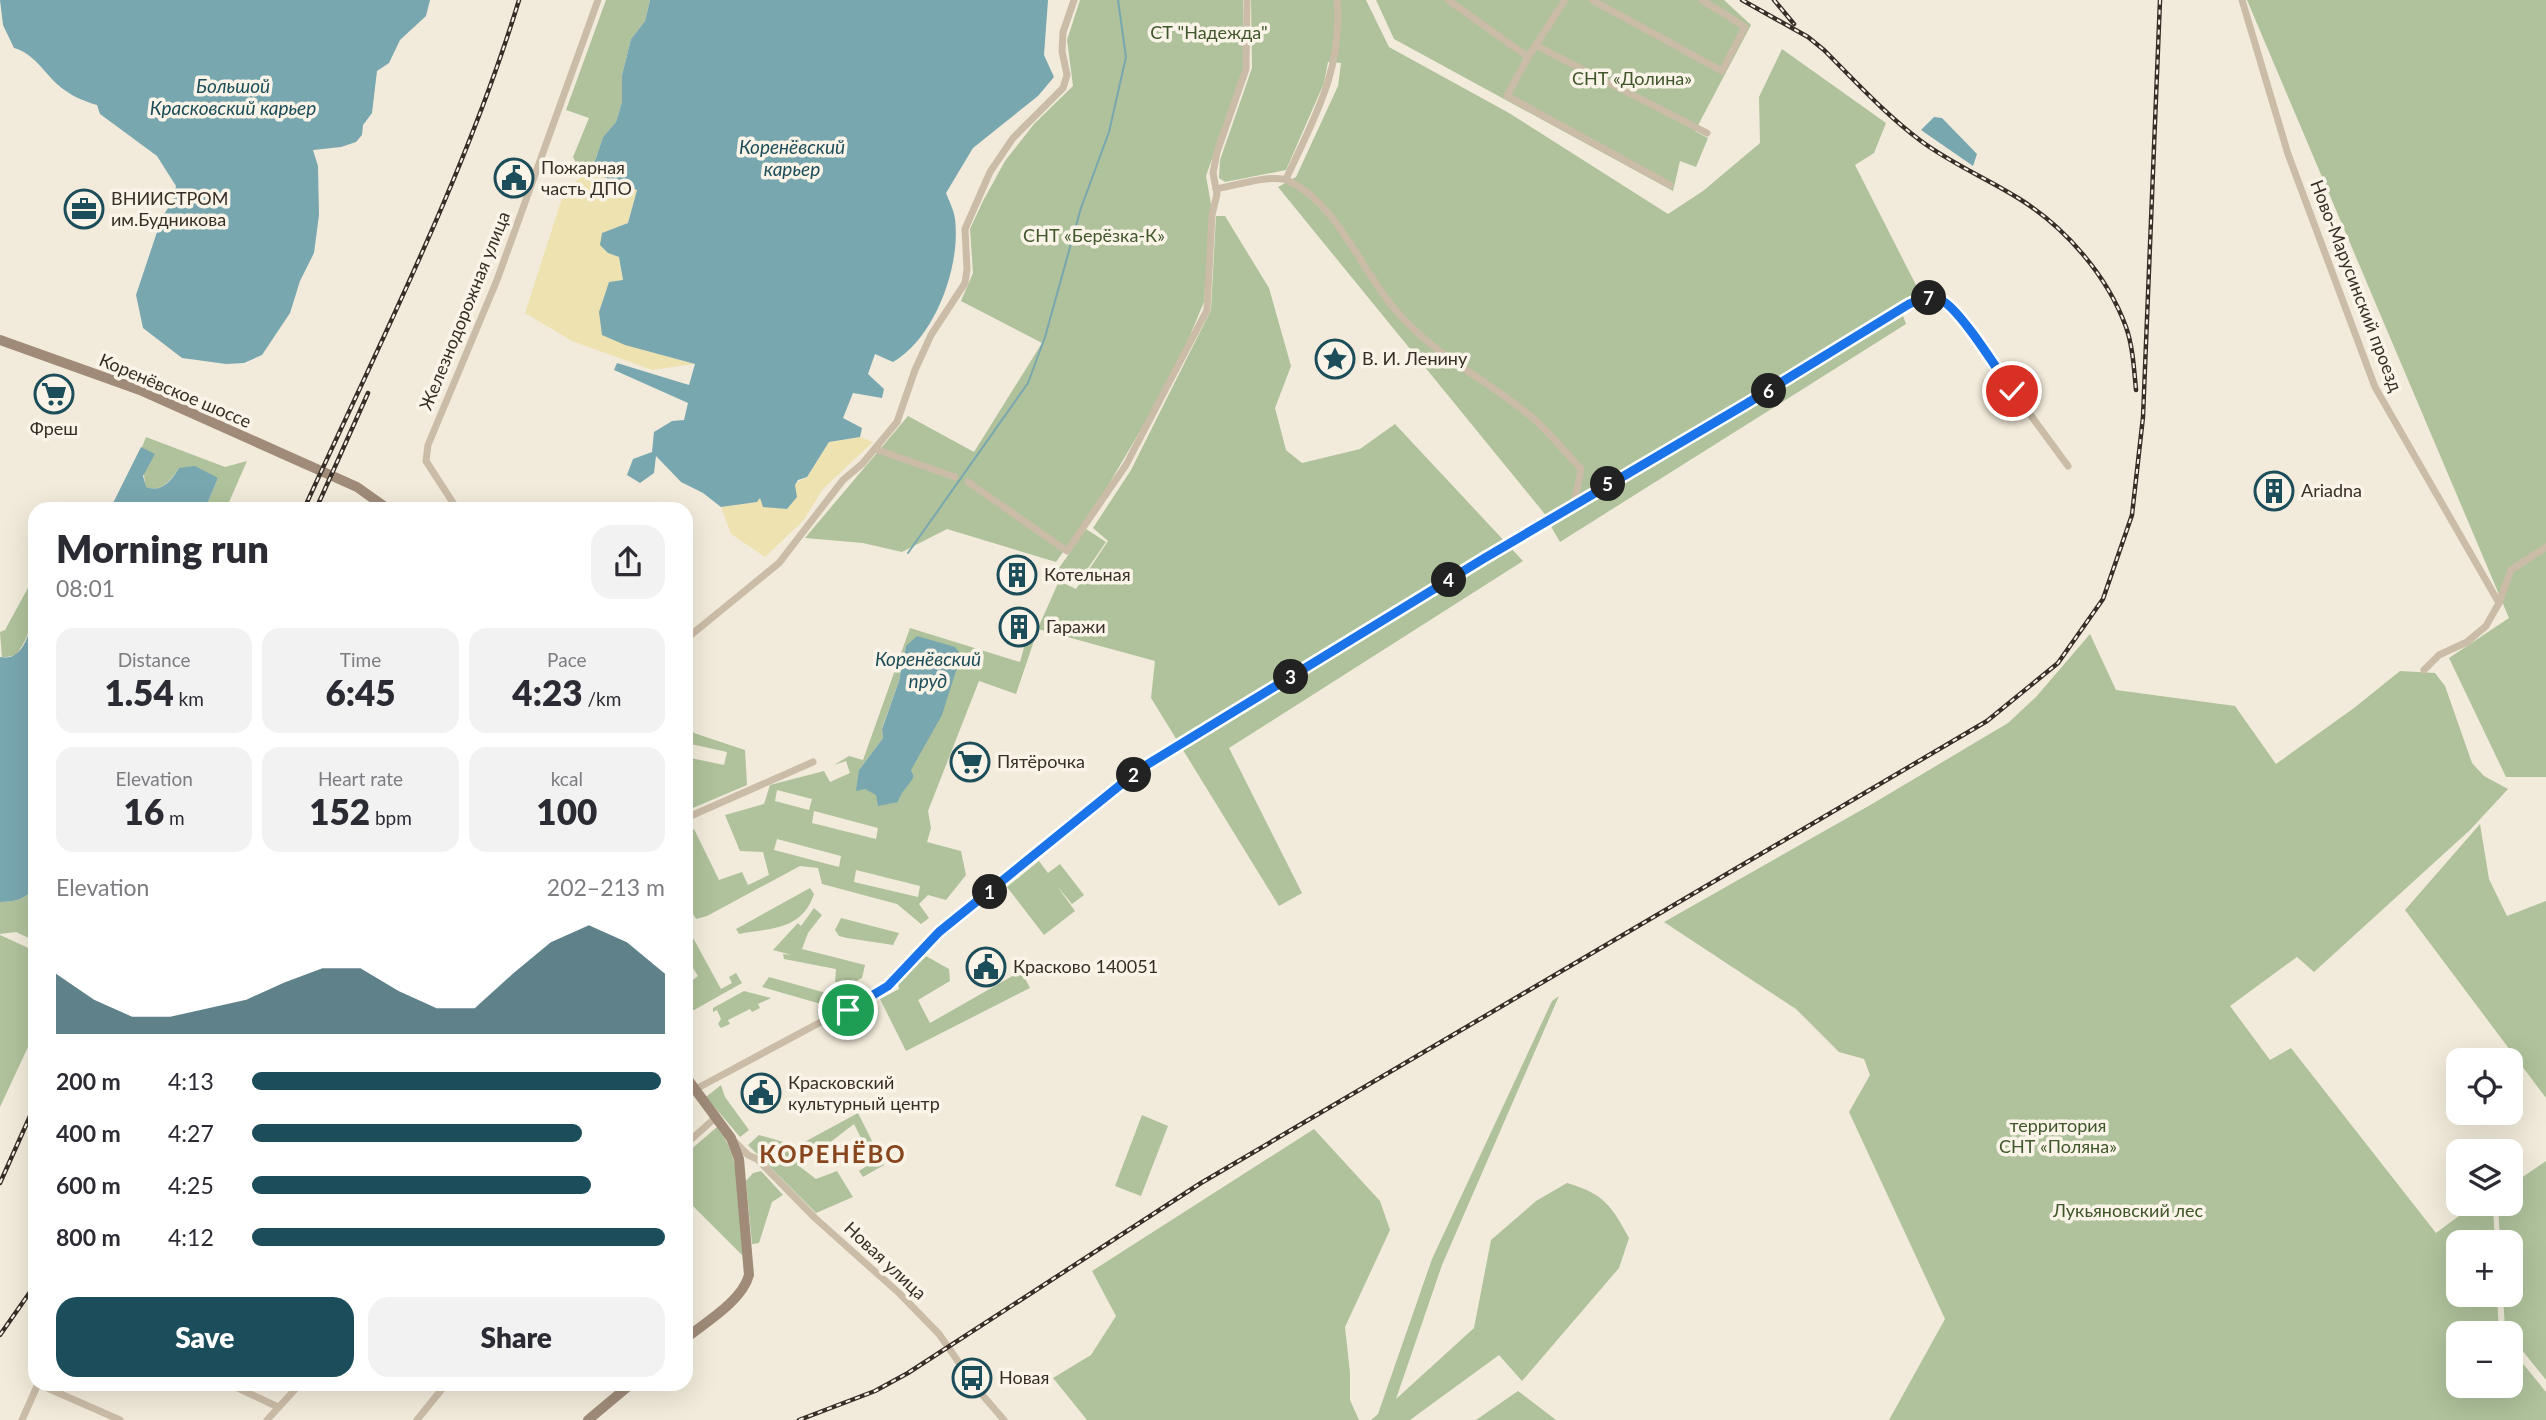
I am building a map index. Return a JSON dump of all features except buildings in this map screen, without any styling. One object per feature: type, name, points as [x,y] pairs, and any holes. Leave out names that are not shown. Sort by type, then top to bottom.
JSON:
[{"type":"main road","name":"Коренёвское шоссе","points":[[0,340],[140,390],[336,477],[357,487],[378,502]]},
{"type":"main road","name":"Новая улица","points":[[693,1332],[736,1296],[747,1283],[748,1259],[744,1157],[694,1090]]},
{"type":"main road","points":[[588,1420],[623,1391]]},
{"type":"street","name":"Железнодорожная улица","points":[[452,502],[426,461],[428,445],[497,280],[598,0]]},
{"type":"street","points":[[693,633],[779,563],[843,480],[875,449],[897,422],[915,370],[932,335],[965,283],[965,229],[994,164],[1013,138],[1063,88],[1068,75],[1062,51],[1063,32],[1074,0]]},
{"type":"street","points":[[968,482],[1067,551],[1126,465],[1208,310],[1216,189],[1213,173],[1217,152],[1246,69],[1247,0]]},
{"type":"street","points":[[1286,179],[1330,79],[1339,29],[1337,0]]},
{"type":"street","points":[[1448,0],[1528,57]]},
{"type":"street","points":[[1564,0],[1507,96],[1670,185]]},
{"type":"street","points":[[1592,0],[1722,71],[1745,27],[1702,0]]},
{"type":"street","name":"Ново-Марусинский проезд","points":[[2242,0],[2288,154],[2375,387],[2500,603]]},
{"type":"street","points":[[1537,46],[1707,133]]},
{"type":"street","points":[[1216,189],[1275,178],[1286,179],[1305,190],[1331,219],[1392,307],[1431,347],[1534,419],[1581,469],[1574,504]]},
{"type":"street","points":[[694,1090],[888,986],[939,932],[1140,769],[1574,504],[1746,404],[1909,304],[1926,298],[1941,300],[1957,315],[2068,466]]},
{"type":"street","points":[[875,449],[954,477]]},
{"type":"street","points":[[2424,670],[2439,655],[2468,642],[2486,626],[2500,603],[2511,570],[2546,547]]},
{"type":"street","points":[[693,815],[813,762]]},
{"type":"street","points":[[693,1135],[715,1118]]},
{"type":"street","name":"Новая улица","points":[[744,1157],[757,1159],[815,1218],[900,1294],[939,1334],[971,1381],[1004,1420]]},
{"type":"street","points":[[22,1420],[35,1391]]},
{"type":"street","points":[[54,1391],[120,1420]]},
{"type":"street","points":[[244,1391],[278,1407]]},
{"type":"street","points":[[267,1420],[293,1391]]},
{"type":"street","points":[[417,1420],[440,1391]]},
{"type":"green space","points":[[606,0],[650,0],[645,21],[631,39],[622,75],[622,102],[616,122],[603,137],[592,170],[577,165],[573,157],[589,118],[566,110]]},
{"type":"green space","name":"СНТ «Берёзка-К»","points":[[1080,0],[1243,0],[1243,70],[1206,176],[1211,204],[1204,302],[1181,357],[1099,501],[1056,562],[947,529],[902,552],[863,543],[805,538],[908,416],[974,452],[1042,343],[961,301],[973,273],[970,229],[983,201],[1005,161],[1034,124],[1073,86],[1067,40]]},
{"type":"green space","points":[[1251,0],[1366,0],[1389,47],[1509,113],[1668,214],[1703,191],[1760,143],[1759,97],[1782,49],[1886,123],[1874,153],[1855,165],[1921,295],[1548,518],[1278,187],[1296,177],[1338,86],[1341,63],[1328,62],[1324,83],[1286,170],[1225,182],[1219,178],[1220,160],[1252,68]]},
{"type":"green space","name":"СНТ «Долина»","points":[[1376,0],[1724,0],[1751,25],[1695,131],[1708,138],[1696,167],[1680,161],[1673,191],[1394,39]]},
{"type":"green space","points":[[2247,0],[2546,0],[2546,777],[2506,777],[2449,658],[2509,618]]},
{"type":"green space","points":[[1216,216],[1225,216],[1269,288],[1291,366],[1275,408],[1286,450],[1302,463],[1360,449],[1395,424],[1523,561],[1229,748],[1302,893],[1279,906],[1151,698],[1155,661],[1038,629],[1016,694],[979,681],[928,811],[931,828],[927,842],[961,851],[966,875],[946,900],[928,895],[919,904],[929,918],[921,924],[897,904],[822,884],[818,868],[800,866],[707,916],[696,919],[693,914],[693,830],[719,880],[742,872],[748,885],[769,875],[763,852],[740,851],[725,815],[764,804],[770,785],[824,771],[830,782],[850,773],[846,761],[834,765],[849,756],[863,760],[910,628],[1020,662],[1030,626],[1038,628],[1059,581],[1076,589],[1108,541],[1093,528],[1131,470],[1211,310]],"holes":[[[906,646],[911,770],[914,776],[901,792],[898,802],[865,789],[859,770],[883,738],[882,728],[899,681]],[[777,790],[812,799],[809,810],[775,801]],[[814,811],[878,828],[876,839],[812,823]],[[777,839],[841,856],[839,867],[774,850]],[[856,870],[920,886],[918,897],[854,882]]]},
{"type":"green space","points":[[1903,316],[1906,324],[1560,542],[1549,523]]},
{"type":"green space","points":[[146,437],[225,467],[247,461],[229,502],[208,502],[218,478],[179,468],[161,487],[145,487],[142,447]]},
{"type":"green space","points":[[1086,529],[1106,542],[1077,584],[1057,571]]},
{"type":"green space","points":[[28,588],[27,636],[16,655],[2,658],[0,632],[5,630]]},
{"type":"green space","name":"Лукьяновский лес","points":[[2090,634],[2116,690],[2235,706],[2276,764],[2400,671],[2435,673],[2445,686],[2472,763],[2484,776],[2508,789],[2470,830],[2314,972],[2297,957],[2230,1006],[2270,1060],[2291,1048],[2436,1233],[2459,1216],[2493,1216],[2494,1230],[2446,1230],[2446,1307],[2498,1307],[2498,1321],[2446,1321],[2446,1398],[2523,1398],[2523,1364],[2546,1392],[2546,1420],[1889,1420],[1945,1319],[1849,1112],[1870,1075],[1864,1059],[1839,1052],[1796,1009],[1664,922],[2008,723],[2036,697]]},
{"type":"green space","points":[[693,731],[745,750],[747,785],[693,808],[693,758],[724,765],[727,752],[693,745]]},
{"type":"green space","points":[[2480,824],[2489,879],[2507,916],[2546,901],[2546,1098],[2523,1067],[2523,1048],[2508,1048],[2405,910]]},
{"type":"green space","points":[[1039,861],[1048,873],[1060,864],[1084,895],[1072,904],[1057,886],[1075,911],[1044,935],[1007,887]]},
{"type":"green space","points":[[810,888],[814,894],[809,906],[794,921],[774,928],[739,934],[736,929]]},
{"type":"green space","points":[[27,895],[28,938],[16,932],[0,934],[0,902]]},
{"type":"green space","points":[[814,908],[822,915],[808,933],[802,949],[865,965],[862,978],[849,984],[835,982],[836,969],[784,959],[783,954],[792,955],[773,950],[798,923],[801,926]]},
{"type":"green space","points":[[841,918],[899,933],[893,945],[839,936],[835,930]]},
{"type":"green space","points":[[0,935],[28,948],[28,1047],[0,1107]]},
{"type":"green space","points":[[693,938],[721,989],[732,983],[729,977],[736,973],[742,983],[693,1011],[693,980],[698,976],[693,968]]},
{"type":"green space","points":[[926,956],[949,969],[950,981],[918,1000],[930,1023],[1021,971],[1030,988],[906,1051],[880,999],[899,989],[898,983]]},
{"type":"green space","points":[[769,977],[826,993],[821,1004],[762,987]]},
{"type":"green space","points":[[744,991],[771,998],[758,1004],[760,1008],[752,1012],[750,1009],[728,1020],[730,1024],[721,1028],[718,1024],[721,1019],[717,1010],[713,1012],[713,1008]]},
{"type":"green space","points":[[1559,996],[1442,1265],[1396,1399],[1474,1328],[1491,1240],[1536,1201],[1567,1183],[1590,1192],[1605,1202],[1629,1238],[1619,1268],[1522,1381],[1499,1355],[1410,1420],[1371,1420],[1378,1414],[1432,1259],[1552,1001]]},
{"type":"green space","points":[[721,1085],[725,1097],[749,1130],[740,1137],[706,1097]]},
{"type":"green space","points":[[858,1113],[884,1165],[863,1177],[859,1171],[873,1162],[854,1124],[799,1166],[816,1179],[837,1171],[853,1197],[816,1213],[748,1145],[759,1135],[797,1146]]},
{"type":"green space","points":[[1142,1115],[1168,1126],[1141,1196],[1115,1186]]},
{"type":"green space","points":[[717,1127],[726,1141],[739,1188],[743,1256],[693,1206],[693,1148]]},
{"type":"green space","points":[[1314,1129],[1380,1201],[1390,1230],[1345,1327],[1350,1400],[1359,1420],[1087,1420],[1053,1378],[1091,1355],[1116,1316],[1092,1271]]},
{"type":"green space","points":[[2546,1161],[2546,1380],[2523,1351],[2523,1321],[2505,1321],[2504,1307],[2523,1307],[2523,1230],[2499,1230],[2499,1216],[2523,1216],[2523,1177]]},
{"type":"green space","points":[[761,1171],[783,1195],[772,1202],[759,1243],[752,1244],[746,1181],[753,1173]]},
{"type":"green space","points":[[1518,1391],[1556,1420],[1476,1420]]},
{"type":"sand","points":[[592,170],[611,181],[637,190],[628,223],[603,233],[619,257],[623,281],[609,283],[599,312],[665,356],[695,364],[652,370],[572,341],[525,313],[565,189]]},
{"type":"sand","points":[[860,437],[873,442],[823,489],[803,521],[765,557],[731,534],[721,507],[756,502],[758,498],[761,498],[761,503],[807,477],[829,442]]},
{"type":"water","name":"Большой Красковский карьер","points":[[0,0],[430,0],[426,16],[400,40],[389,63],[377,71],[372,113],[363,125],[362,135],[356,142],[341,147],[313,150],[318,166],[319,215],[314,253],[300,281],[290,313],[262,355],[244,363],[226,364],[182,358],[143,328],[136,295],[162,217],[173,201],[176,186],[157,156],[100,114],[97,105],[66,91],[32,58],[14,48],[3,25]]},
{"type":"water","name":"Коренёвский карьер","points":[[650,0],[1048,0],[1044,55],[1054,77],[1038,96],[973,148],[946,193],[955,219],[954,258],[949,279],[933,319],[908,351],[893,362],[875,354],[868,374],[884,389],[882,398],[853,393],[843,418],[862,428],[860,437],[829,442],[807,477],[798,480],[795,485],[797,497],[787,509],[763,507],[760,498],[757,502],[721,507],[703,493],[681,482],[656,456],[654,473],[640,483],[627,475],[633,459],[652,452],[654,432],[672,421],[684,420],[688,403],[614,370],[617,363],[689,385],[695,364],[625,345],[602,335],[599,312],[609,282],[623,280],[619,257],[608,253],[600,245],[602,233],[628,223],[637,190],[611,181],[592,170],[603,137],[616,122],[622,102],[622,75],[631,39],[645,21]]},
{"type":"water","points":[[1934,117],[1942,118],[1977,154],[1973,166],[1921,130]]},
{"type":"water","points":[[141,447],[155,454],[143,476],[146,487],[161,487],[179,468],[195,466],[218,478],[208,502],[114,502]]},
{"type":"water","points":[[28,635],[28,894],[19,899],[0,902],[0,657],[15,655]]},
{"type":"water","name":"Коренёвский пруд","points":[[917,636],[955,647],[961,655],[942,715],[911,770],[914,776],[898,802],[878,806],[876,795],[865,789],[856,791],[859,770],[883,738],[882,729],[899,681],[906,646]]},
{"type":"waterway","points":[[908,553],[1028,383],[1045,337],[1081,208],[1109,132],[1126,57],[1118,0]]},
{"type":"railway","points":[[307,502],[420,258],[474,130],[519,0]]},
{"type":"railway","points":[[1742,0],[1808,37],[1908,131],[1945,157],[2018,198],[2068,238],[2096,271],[2118,308],[2130,342],[2136,390]]},
{"type":"railway","points":[[1774,0],[1794,24]]},
{"type":"railway","points":[[799,1420],[875,1391],[908,1373],[1201,1183],[1987,721],[2058,663],[2103,599],[2132,515],[2143,417],[2160,0]]},
{"type":"railway","points":[[319,502],[368,393]]},
{"type":"railway","points":[[0,1183],[28,1121]]},
{"type":"railway","points":[[0,1335],[28,1295]]},
{"type":"place","name":"Пожарная часть ДПО","points":[[514,178]]},
{"type":"place","name":"ВНИИСТРОМ им.Будникова","points":[[84,209]]},
{"type":"place","name":"В. И. Ленину","points":[[1335,359]]},
{"type":"place","name":"Фреш","points":[[54,394]]},
{"type":"place","name":"Ariadna","points":[[2274,491]]},
{"type":"place","name":"Котельная","points":[[1017,575]]},
{"type":"place","name":"Гаражи","points":[[1019,627]]},
{"type":"place","name":"Пятёрочка","points":[[970,762]]},
{"type":"place","name":"Красково 140051","points":[[986,967]]},
{"type":"place","name":"Красковский культурный центр","points":[[761,1093]]},
{"type":"place","name":"Новая","points":[[972,1378]]},
{"type":"district","name":"КОРЕНЁВО","points":[[833,1155]]},
{"type":"route","points":[[848,1010],[888,986],[939,932],[1140,769],[1185,744],[1483,559],[1909,304],[1926,298],[1941,300],[1957,315],[2012,391]]},
{"type":"park label","name":"СТ \"Надежда\"","points":[[1209,33]]},
{"type":"park label","name":"территория СНТ «Поляна»","points":[[2058,1136]]}]
